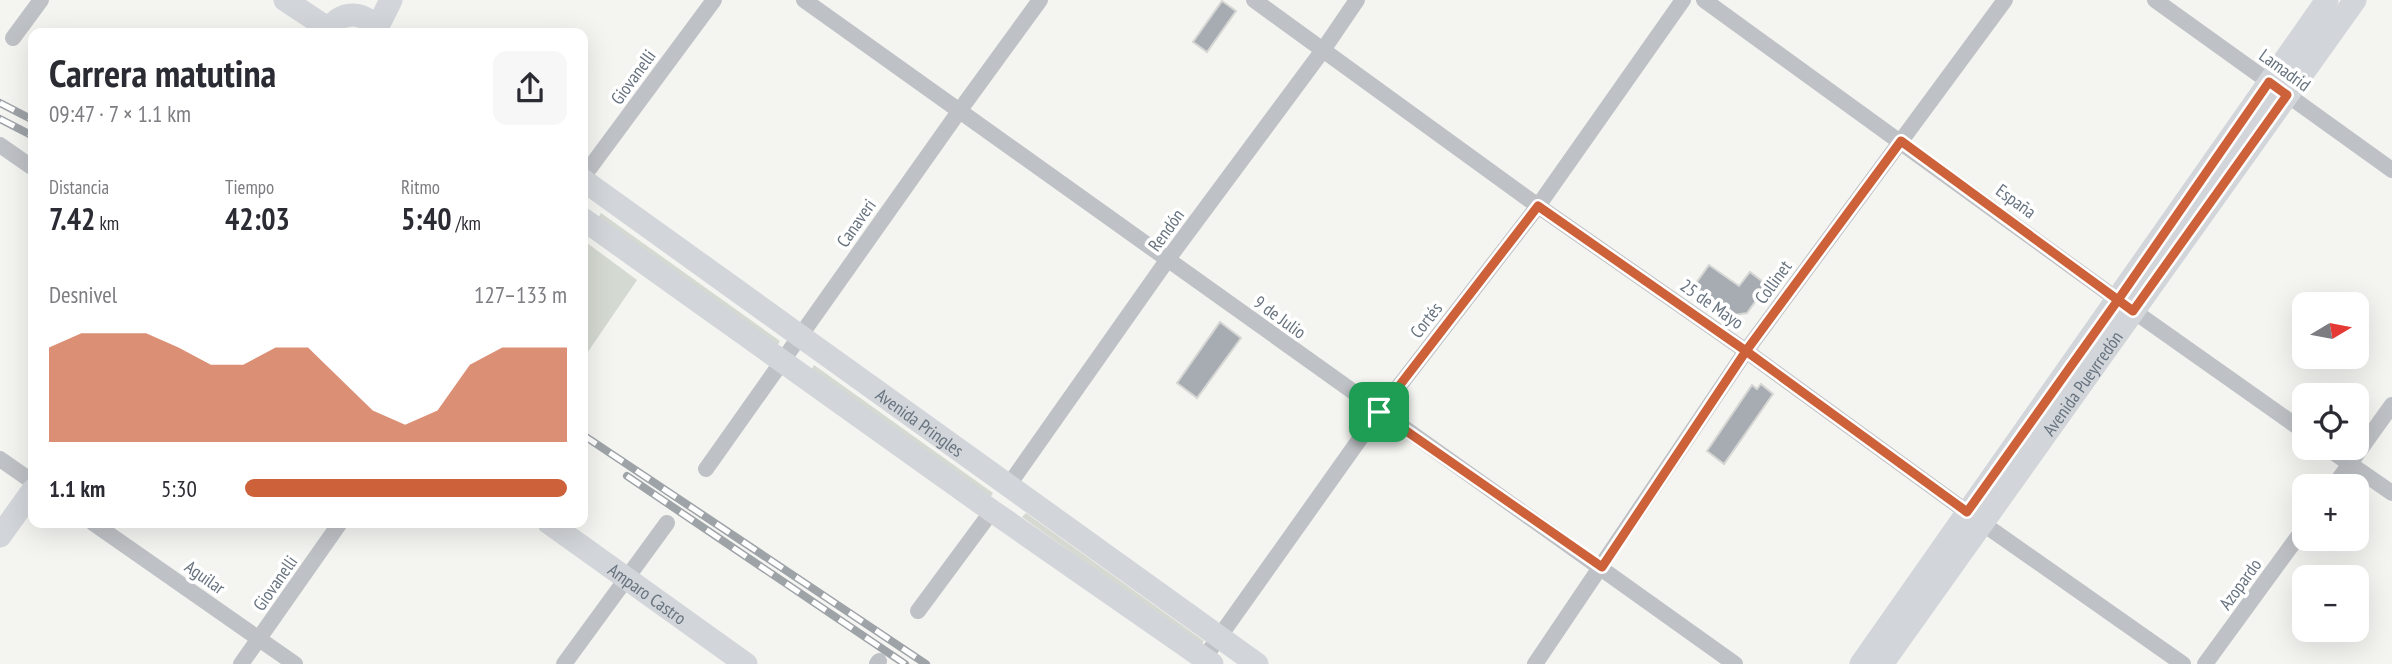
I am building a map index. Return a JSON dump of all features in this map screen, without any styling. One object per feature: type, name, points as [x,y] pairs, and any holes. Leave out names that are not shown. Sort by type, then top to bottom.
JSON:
[{"type":"main road","points":[[285,0],[324,28]]},
{"type":"main road","points":[[379,28],[391,0]]},
{"type":"main road","name":"Avenida Pueyrredón","points":[[1861,664],[1975,518],[2126,306],[2278,88],[2327,0]]},
{"type":"main road","name":"Avenida Pueyrredón","points":[[2278,88],[2355,0]]},
{"type":"main road","points":[[330,28],[335,21],[362,7],[376,28]]},
{"type":"main road","name":"Avenida Pringles","points":[[588,183],[1257,664]]},
{"type":"main road","name":"Avenida Pringles","points":[[588,223],[1205,662]]},
{"type":"main road","points":[[0,536],[28,497]]},
{"type":"main road","name":"Avenida Pueyrredón","points":[[1882,664],[1975,518]]},
{"type":"main road","name":"Amparo Castro","points":[[556,528],[746,664]]},
{"type":"street","points":[[13,38],[41,0]]},
{"type":"street","name":"Giovanelli","points":[[588,172],[713,0]]},
{"type":"street","name":"9 de Julio","points":[[804,0],[1735,664]]},
{"type":"street","name":"Canaveri","points":[[706,469],[1040,0]]},
{"type":"street","name":"25 de Mayo","points":[[1254,0],[1538,206],[1746,351],[1975,518],[2183,664]]},
{"type":"street","name":"Rendón","points":[[1008,486],[1168,259],[1357,0]]},
{"type":"street","name":"Cortés","points":[[1205,662],[1219,637],[1379,412],[1538,206],[1683,0]]},
{"type":"street","name":"España","points":[[1704,0],[2292,423]]},
{"type":"street","name":"Collinet","points":[[1535,664],[1746,351],[2005,0]]},
{"type":"street","name":"Lamadrid","points":[[2155,0],[2392,170]]},
{"type":"street","points":[[0,145],[28,165]]},
{"type":"street","points":[[2343,474],[2392,405]]},
{"type":"street","points":[[0,459],[28,479]]},
{"type":"street","points":[[2344,460],[2392,493]]},
{"type":"street","points":[[918,611],[992,511]]},
{"type":"street","points":[[564,664],[667,523]]},
{"type":"street","name":"Aguilar","points":[[100,528],[295,664]]},
{"type":"street","name":"Giovanelli","points":[[241,664],[337,528]]},
{"type":"street","name":"Azopardo","points":[[2206,664],[2292,545]]},
{"type":"shaded area","points":[[601,213],[780,341],[777,346],[598,218]]},
{"type":"shaded area","points":[[588,244],[637,280],[588,352]]},
{"type":"shaded area","points":[[814,365],[993,493],[990,498],[811,370]]},
{"type":"shaded area","points":[[1026,513],[1204,641],[1201,645],[1022,517]]},
{"type":"building","points":[[1222,1],[1236,11],[1207,52],[1193,42]]},
{"type":"building","points":[[1709,265],[1739,286],[1750,272],[1767,285],[1747,313],[1734,315],[1694,286]]},
{"type":"building","points":[[1220,322],[1241,338],[1197,398],[1177,383]]},
{"type":"building","points":[[1761,384],[1773,394],[1724,464],[1707,451],[1752,385],[1757,389]]},
{"type":"railway","points":[[0,103],[28,117]]},
{"type":"railway","points":[[0,119],[28,133]]},
{"type":"railway","points":[[588,438],[926,664]]},
{"type":"railway","points":[[627,476],[905,664]]},
{"type":"route","points":[[1379,412],[1538,206],[1746,351],[1901,141],[2118,300],[2133,311],[2287,95],[2269,82],[2118,300],[1967,512],[1746,351],[1602,567],[1379,412]]}]
